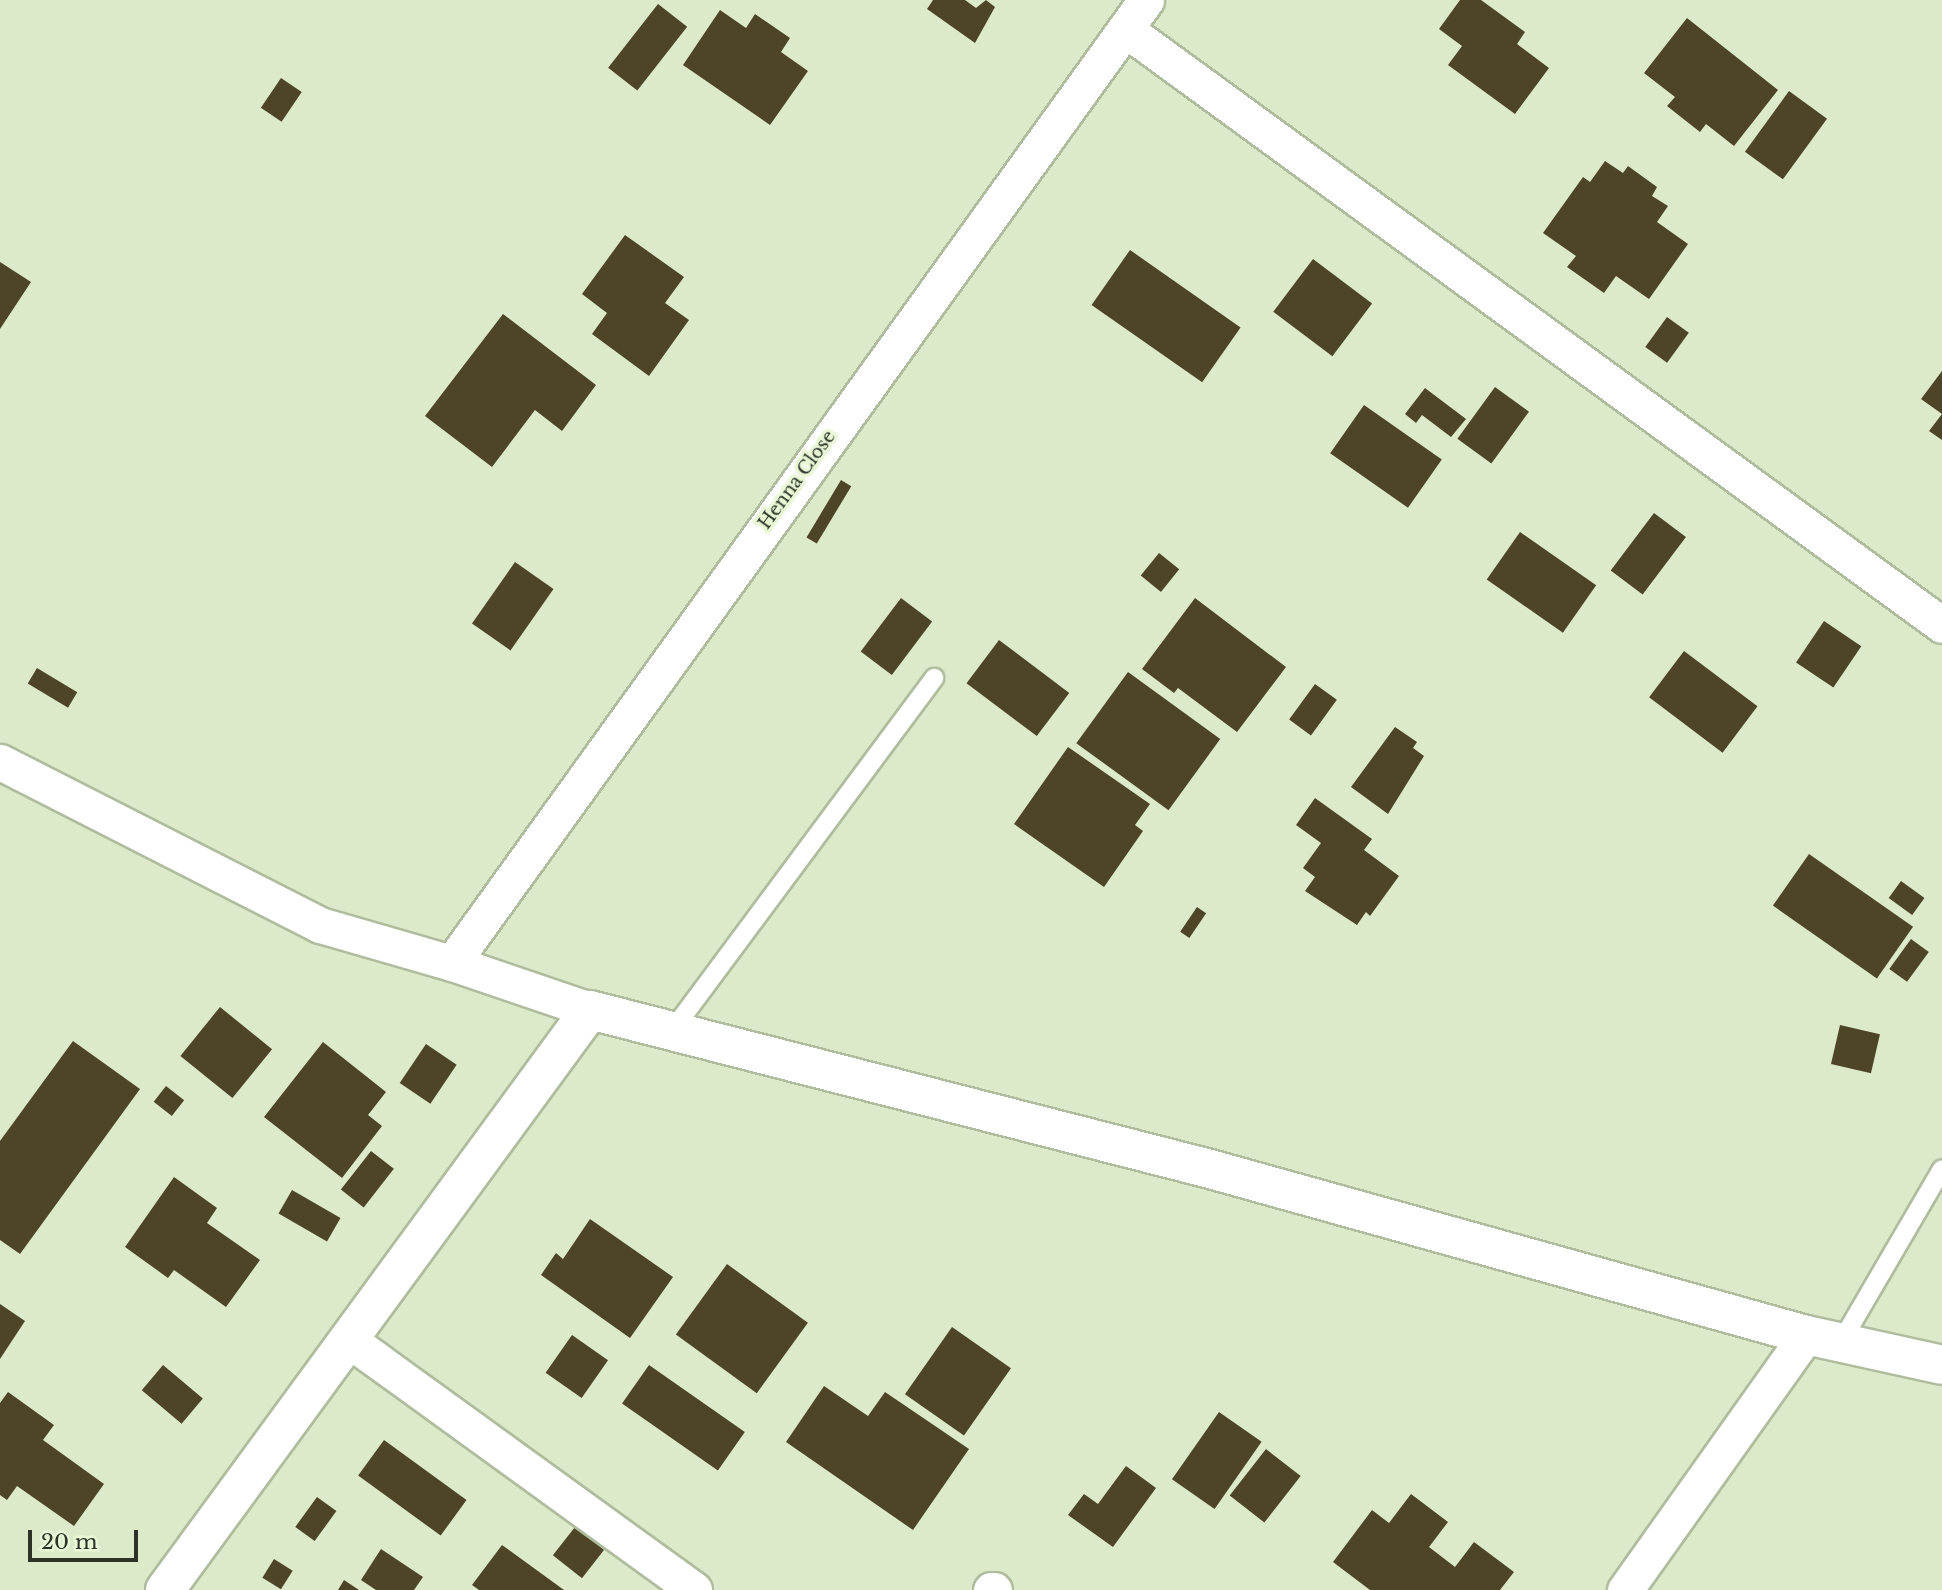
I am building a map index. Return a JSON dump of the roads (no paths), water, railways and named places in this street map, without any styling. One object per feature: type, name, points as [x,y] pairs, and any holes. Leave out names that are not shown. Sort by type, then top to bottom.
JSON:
[{"type":"street","name":"Henna Close","points":[[452,963],[1146,0]]},
{"type":"street","points":[[1125,29],[1942,625]]},
{"type":"street","points":[[0,762],[320,925],[452,963],[590,1010],[1210,1169],[1824,1338],[1942,1365]]},
{"type":"street","points":[[165,1590],[590,1010]]},
{"type":"street","points":[[1625,1590],[1824,1338]]},
{"type":"street","points":[[349,1340],[694,1590]]},
{"type":"lane","points":[[672,1031],[934,678]]},
{"type":"lane","points":[[1824,1338],[1942,1169]]}]
